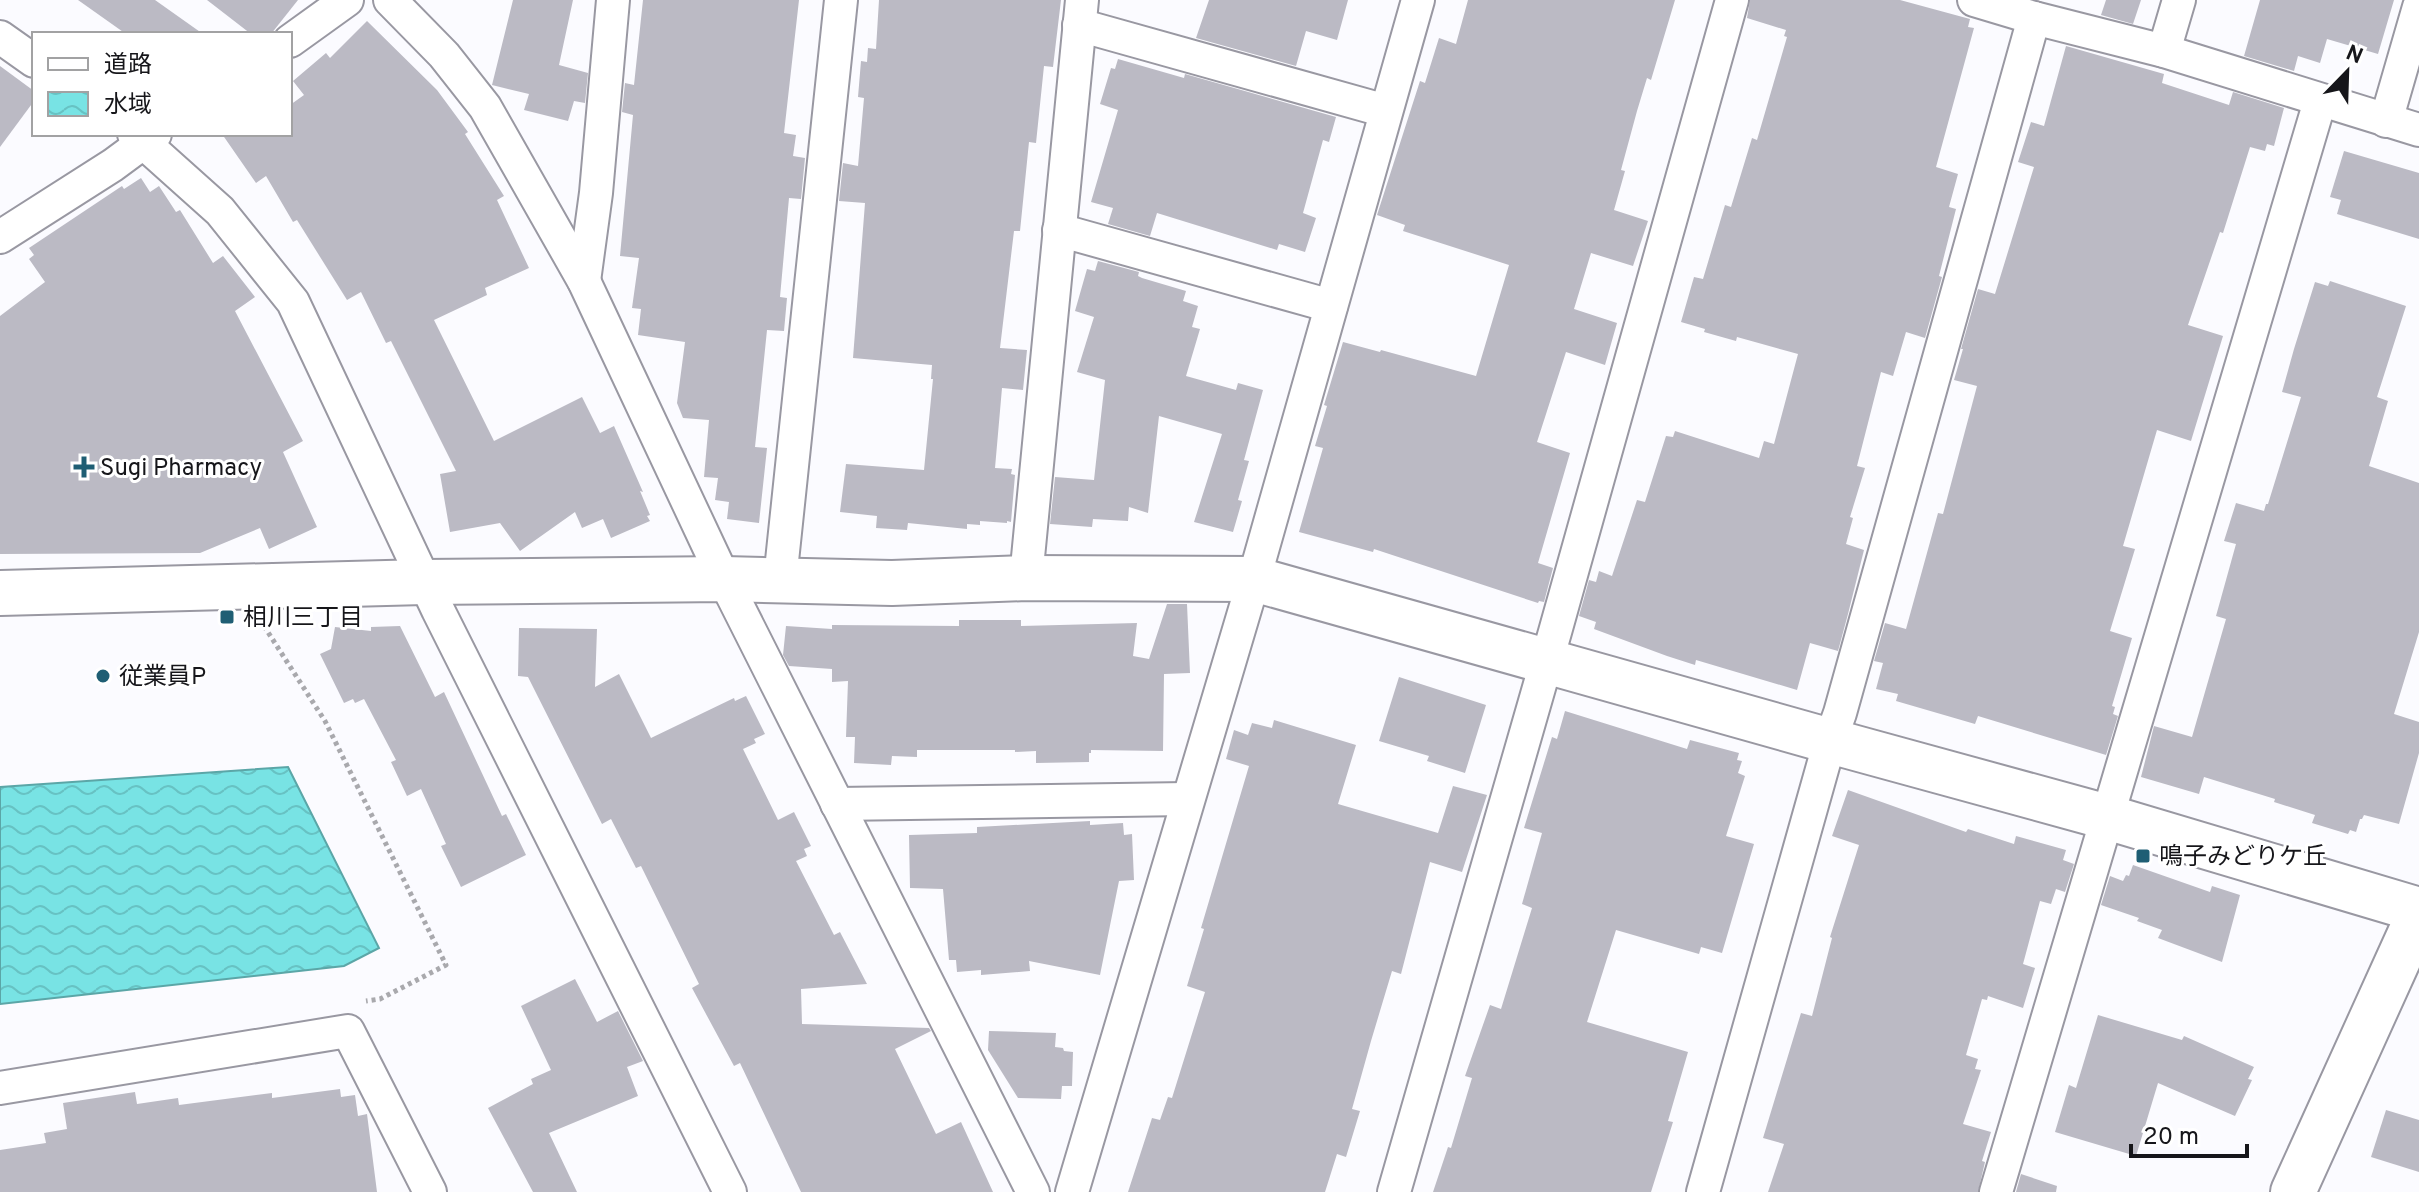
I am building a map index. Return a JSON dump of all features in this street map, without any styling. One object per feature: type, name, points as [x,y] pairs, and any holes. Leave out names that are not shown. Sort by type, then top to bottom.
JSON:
[{"type":"street","points":[[292,40],[347,0]]},
{"type":"street","points":[[390,0],[444,55],[485,107],[584,281],[724,579],[1033,1192]]},
{"type":"street","points":[[584,281],[596,193],[613,0]]},
{"type":"street","points":[[780,580],[841,0]]},
{"type":"street","points":[[1072,1192],[1254,579],[1418,0]]},
{"type":"street","points":[[1394,1192],[1732,0]]},
{"type":"street","points":[[1974,0],[2164,51],[2419,130]]},
{"type":"street","points":[[2164,51],[2179,0]]},
{"type":"street","points":[[2386,121],[2419,7]]},
{"type":"street","points":[[1026,578],[1080,12],[1386,111]]},
{"type":"street","points":[[1703,1192],[2034,18]]},
{"type":"street","points":[[0,37],[32,60]]},
{"type":"street","points":[[1996,1192],[2320,101]]},
{"type":"street","points":[[0,237],[113,165],[145,136],[220,211],[293,302],[424,582],[730,1192]]},
{"type":"street","points":[[1059,230],[1331,306]]},
{"type":"street","points":[[0,593],[424,582],[724,579],[892,583],[1026,578],[1254,579],[2107,817],[2419,912],[2293,1192]]},
{"type":"street","points":[[837,804],[1187,799]]},
{"type":"street","points":[[0,1088],[348,1031],[430,1192]]},
{"type":"path","points":[[260,620],[325,721],[446,965],[380,999],[356,1002]]},
{"type":"water","points":[[288,767],[379,948],[344,966],[0,1004],[0,787]]},
{"type":"building","points":[[78,0],[155,0],[200,32],[123,32]]},
{"type":"building","points":[[207,0],[298,0],[273,32],[248,32]]},
{"type":"building","points":[[513,0],[573,0],[559,65],[588,73],[585,103],[574,101],[568,121],[524,110],[529,94],[492,85]]},
{"type":"building","points":[[643,0],[799,0],[784,133],[796,135],[793,156],[805,158],[801,199],[789,198],[780,297],[787,298],[784,331],[767,330],[755,447],[767,448],[759,523],[727,519],[729,502],[715,500],[718,478],[704,477],[709,420],[683,418],[677,403],[685,342],[638,335],[641,309],[632,308],[639,258],[620,256],[633,115],[622,112],[625,83],[634,85]]},
{"type":"building","points":[[879,0],[1061,0],[1053,67],[1044,66],[1036,143],[1029,142],[1020,231],[1014,231],[1000,348],[1027,350],[1023,390],[1002,388],[995,468],[1012,469],[1011,474],[1015,475],[1011,522],[1007,523],[980,521],[980,525],[967,524],[967,529],[908,523],[907,530],[876,528],[877,516],[840,512],[846,464],[924,470],[933,379],[932,365],[853,358],[865,203],[839,201],[843,163],[858,166],[864,98],[858,97],[861,61],[867,62],[868,48],[876,49]]},
{"type":"building","points":[[1209,0],[1348,0],[1337,40],[1306,31],[1296,66],[1196,38]]},
{"type":"building","points":[[1468,0],[1675,0],[1651,80],[1647,78],[1637,111],[1614,210],[1648,221],[1633,266],[1591,253],[1574,309],[1617,323],[1605,365],[1566,352],[1537,442],[1570,453],[1538,563],[1553,568],[1544,602],[1538,603],[1374,549],[1373,552],[1299,532],[1323,448],[1315,446],[1343,342],[1476,376],[1509,265],[1403,231],[1405,225],[1377,215],[1420,81],[1425,83],[1439,38],[1456,44]]},
{"type":"building","points":[[1750,0],[1900,0],[1970,19],[1968,27],[1974,28],[1936,167],[1958,174],[1949,207],[1956,209],[1939,276],[1942,277],[1925,338],[1906,332],[1893,376],[1881,372],[1857,466],[1865,468],[1850,517],[1853,518],[1846,544],[1864,550],[1848,614],[1838,651],[1810,643],[1797,690],[1696,660],[1695,665],[1667,656],[1594,629],[1596,622],[1579,616],[1589,580],[1596,582],[1599,571],[1612,576],[1637,500],[1645,502],[1666,436],[1673,437],[1675,431],[1759,458],[1764,441],[1774,444],[1798,354],[1737,337],[1736,341],[1681,322],[1694,277],[1703,279],[1725,205],[1731,207],[1752,138],[1757,140],[1787,37],[1784,36],[1786,30],[1747,18]]},
{"type":"building","points":[[2106,0],[2141,0],[2133,24],[2101,15]]},
{"type":"building","points":[[2260,0],[2394,0],[2378,54],[2327,39],[2320,63],[2298,56],[2294,71],[2244,56]]},
{"type":"building","points":[[367,21],[437,90],[468,132],[465,134],[504,196],[497,200],[529,268],[485,288],[487,295],[434,320],[494,441],[582,397],[600,433],[614,426],[643,492],[640,491],[650,521],[611,538],[603,519],[582,528],[575,512],[520,551],[500,523],[450,532],[440,474],[456,471],[391,341],[386,343],[361,292],[347,300],[297,220],[293,222],[266,176],[256,183],[223,136],[292,136],[292,104],[304,95],[293,81],[326,53],[330,58]]},
{"type":"building","points":[[2066,46],[2164,74],[2162,83],[2229,105],[2233,92],[2284,108],[2274,146],[2267,144],[2265,151],[2250,147],[2223,233],[2220,232],[2188,325],[2223,336],[2191,441],[2157,430],[2123,546],[2135,549],[2110,631],[2132,638],[2112,706],[2115,707],[2113,714],[2118,716],[2106,755],[1978,716],[1975,724],[1896,701],[1898,694],[1876,689],[1883,663],[1874,661],[1885,623],[1906,629],[1938,513],[1943,514],[1977,386],[1954,380],[1961,349],[1978,289],[1995,294],[2034,167],[2018,162],[2031,122],[2044,126]]},
{"type":"building","points":[[1118,59],[1184,78],[1185,74],[1336,117],[1329,142],[1323,140],[1303,213],[1316,218],[1305,252],[1279,244],[1277,250],[1157,213],[1150,236],[1108,224],[1113,208],[1091,202],[1118,110],[1100,104],[1111,68],[1115,69]]},
{"type":"building","points":[[0,66],[32,90],[32,104],[0,147]]},
{"type":"building","points":[[2344,151],[2419,173],[2419,239],[2337,214],[2341,200],[2330,197]]},
{"type":"building","points":[[141,178],[150,192],[159,186],[176,212],[180,210],[213,263],[223,256],[255,297],[235,311],[303,441],[283,452],[317,527],[269,549],[260,528],[200,553],[0,554],[0,316],[45,282],[29,259],[34,255],[29,248],[122,186],[124,189]]},
{"type":"building","points":[[1098,261],[1139,272],[1138,276],[1142,278],[1186,291],[1183,301],[1198,306],[1192,327],[1200,329],[1186,376],[1236,390],[1238,383],[1263,390],[1244,460],[1249,461],[1233,532],[1194,522],[1222,434],[1159,416],[1148,513],[1129,507],[1128,521],[1093,519],[1092,527],[1050,524],[1055,477],[1094,480],[1105,380],[1077,372],[1094,317],[1075,311],[1087,269],[1095,271]]},
{"type":"building","points":[[2330,281],[2406,306],[2377,397],[2388,401],[2369,466],[2419,483],[2419,632],[2394,714],[2419,722],[2419,753],[2399,824],[2364,815],[2356,832],[2350,830],[2348,834],[2312,823],[2315,815],[2274,802],[2275,799],[2204,777],[2199,794],[2141,777],[2154,726],[2192,737],[2226,619],[2216,616],[2236,544],[2224,541],[2236,503],[2264,511],[2268,504],[2301,397],[2282,392],[2315,282],[2328,286]]},
{"type":"building","points":[[1167,604],[1187,604],[1190,673],[1164,674],[1163,751],[1091,750],[1089,762],[1036,763],[1036,751],[917,750],[917,757],[892,756],[891,765],[854,763],[855,737],[846,737],[848,681],[832,682],[832,669],[789,666],[783,655],[786,626],[832,629],[832,625],[959,626],[959,620],[1021,620],[1021,626],[1137,623],[1133,656],[1149,659]]},
{"type":"building","points":[[400,626],[435,697],[444,692],[502,816],[506,814],[526,855],[461,887],[441,846],[446,844],[421,789],[407,796],[391,762],[396,760],[364,699],[344,703],[320,654],[331,649],[335,627],[371,631],[371,627]]},
{"type":"building","points":[[519,628],[597,629],[595,687],[619,674],[651,738],[734,698],[735,701],[746,696],[765,734],[743,749],[778,820],[794,812],[811,846],[804,849],[807,856],[796,861],[834,935],[840,932],[867,984],[801,989],[802,1024],[929,1028],[931,1031],[895,1049],[936,1134],[961,1122],[993,1192],[801,1192],[740,1063],[734,1066],[692,988],[699,984],[641,866],[636,868],[611,819],[602,824],[528,677],[518,676]]},
{"type":"building","points":[[1399,677],[1486,705],[1465,773],[1427,761],[1429,756],[1379,741]]},
{"type":"building","points":[[1565,711],[1687,749],[1690,740],[1739,753],[1737,760],[1742,761],[1738,773],[1745,776],[1726,836],[1754,844],[1722,953],[1701,947],[1699,954],[1616,930],[1587,1022],[1688,1052],[1668,1121],[1673,1122],[1651,1192],[1433,1192],[1448,1147],[1451,1148],[1472,1078],[1465,1076],[1490,1005],[1501,1009],[1532,908],[1522,904],[1542,833],[1524,828],[1552,737],[1557,739]]},
{"type":"building","points":[[1274,720],[1356,745],[1338,804],[1438,833],[1453,786],[1487,795],[1462,872],[1430,862],[1401,974],[1392,971],[1371,1041],[1352,1109],[1360,1111],[1346,1157],[1337,1154],[1325,1192],[1128,1192],[1152,1118],[1160,1120],[1168,1097],[1172,1098],[1205,992],[1187,986],[1249,766],[1226,759],[1234,730],[1248,735],[1252,723],[1272,728]]},
{"type":"building","points":[[1848,790],[1966,832],[1968,829],[2014,844],[2016,836],[2066,850],[2063,860],[2074,864],[2065,892],[2056,889],[2051,904],[2040,901],[2023,964],[2035,968],[2023,1008],[1988,996],[1987,1000],[1982,999],[1966,1055],[1978,1059],[1975,1069],[1981,1070],[1963,1124],[1991,1132],[1982,1161],[1985,1162],[1978,1192],[1768,1192],[1784,1144],[1763,1138],[1801,1013],[1812,1016],[1830,937],[1859,845],[1832,836]]},
{"type":"building","points":[[1090,821],[1090,825],[1123,823],[1124,835],[1132,834],[1134,880],[1119,881],[1100,975],[1029,961],[1030,971],[981,975],[981,970],[957,972],[956,960],[949,960],[943,889],[910,888],[909,835],[977,833],[977,827]]},
{"type":"building","points":[[2133,865],[2210,892],[2212,886],[2240,895],[2222,962],[2158,938],[2162,930],[2101,905],[2110,876],[2123,881],[2126,875],[2129,876]]},
{"type":"building","points":[[575,979],[597,1022],[618,1011],[643,1061],[627,1067],[638,1096],[549,1133],[577,1192],[533,1192],[488,1108],[533,1084],[531,1079],[551,1070],[521,1006]]},
{"type":"building","points":[[2098,1015],[2182,1040],[2184,1036],[2254,1067],[2248,1079],[2252,1080],[2235,1116],[2158,1083],[2136,1156],[2055,1132],[2069,1085],[2076,1088]]},
{"type":"building","points":[[989,1031],[1056,1033],[1055,1047],[1073,1052],[1072,1086],[1062,1086],[1061,1099],[1018,1098],[988,1050]]},
{"type":"building","points":[[340,1089],[341,1097],[355,1095],[358,1116],[367,1114],[377,1192],[0,1192],[0,1150],[46,1143],[44,1133],[67,1129],[63,1103],[135,1092],[137,1104],[178,1098],[179,1105],[272,1093],[272,1098]]},
{"type":"building","points":[[2386,1110],[2419,1120],[2419,1172],[2371,1157]]},
{"type":"building","points":[[2021,1174],[2057,1186],[2056,1192],[2016,1192]]},
{"type":"place","name":"Sugi Pharmacy","points":[[84,467]]},
{"type":"place","name":"相川三丁目","points":[[227,617]]},
{"type":"place","name":"従業員P","points":[[103,676]]},
{"type":"place","name":"鳴子みどりケ丘","points":[[2143,856]]}]
